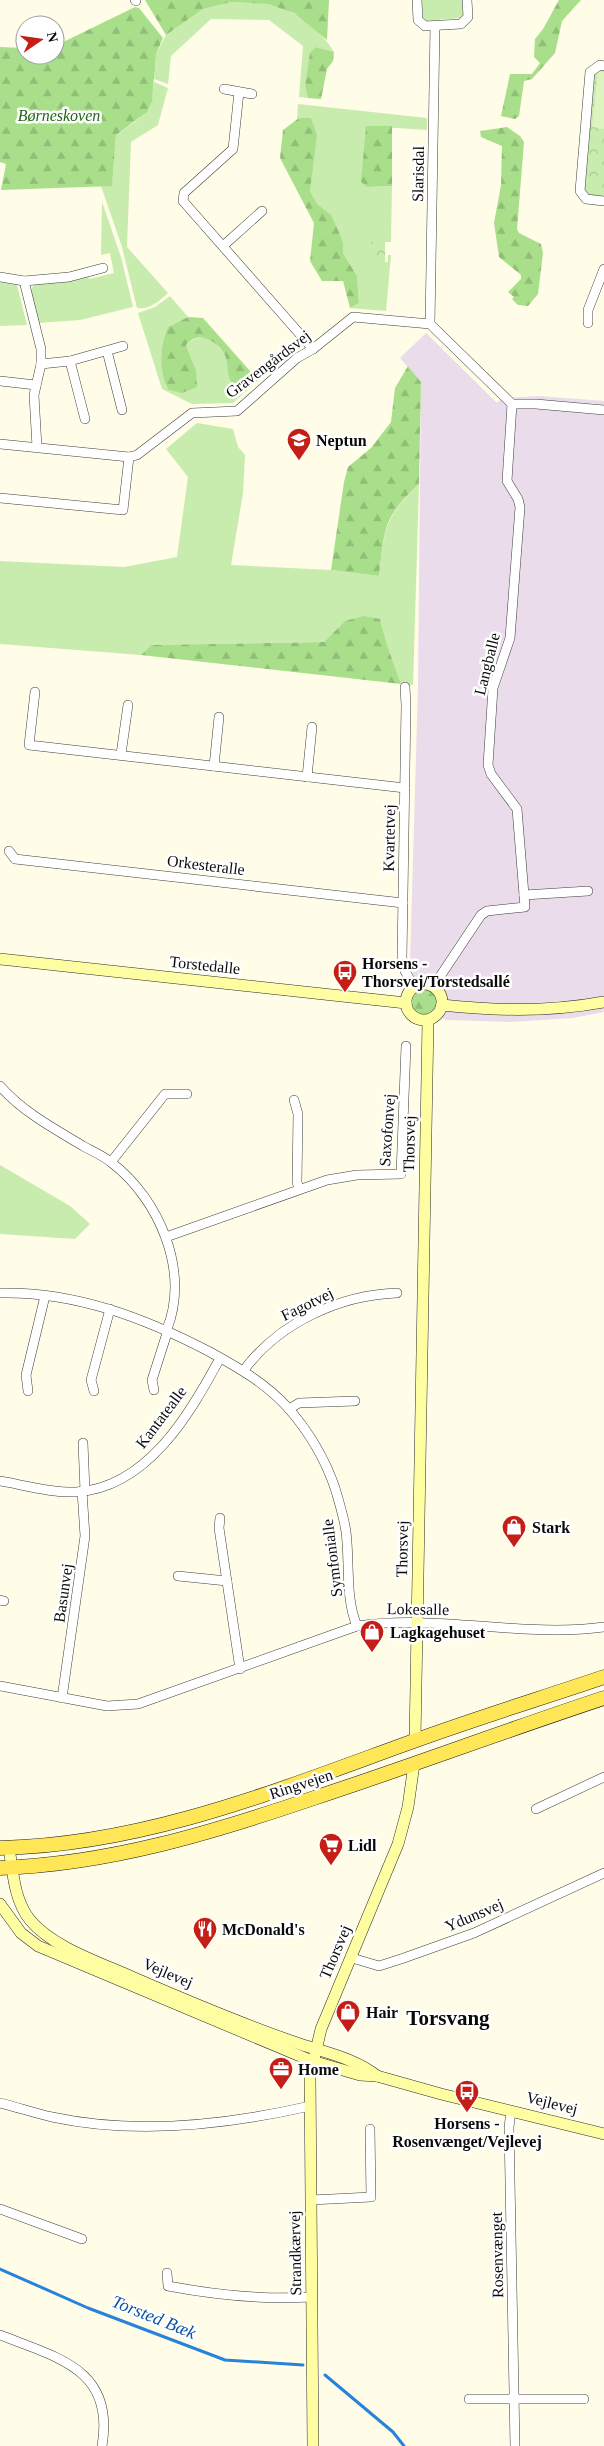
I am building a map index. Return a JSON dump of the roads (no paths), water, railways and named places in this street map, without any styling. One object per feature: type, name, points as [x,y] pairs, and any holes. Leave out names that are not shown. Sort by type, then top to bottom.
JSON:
[{"type":"main road","name":"Ringvejen","points":[[4,1848],[71,1842],[160,1827],[239,1803],[415,1740],[604,1677]]},
{"type":"main road","name":"Ringvejen","points":[[6,1867],[111,1856],[193,1837],[414,1764],[604,1698]]},
{"type":"main road","name":"Thorsvej","points":[[414,1764],[415,1740]]},
{"type":"street","points":[[418,0],[418,20],[425,26],[461,24],[468,17],[467,0]]},
{"type":"street","name":"Slarisdal","points":[[430,324],[435,26]]},
{"type":"street","points":[[604,66],[600,65],[590,72],[580,191],[586,199],[604,201]]},
{"type":"street","points":[[224,90],[252,94]]},
{"type":"street","points":[[238,92],[233,149],[184,193],[183,201],[313,349]]},
{"type":"street","points":[[222,246],[262,211]]},
{"type":"street","points":[[0,277],[24,280],[70,277],[104,268]]},
{"type":"street","points":[[588,323],[588,310],[604,269]]},
{"type":"street","points":[[24,280],[40,342],[41,364],[36,385],[34,407],[37,448]]},
{"type":"street","name":"Gravengårdsvej","points":[[129,457],[137,455],[192,413],[237,411],[298,358],[313,349],[352,317],[430,324]]},
{"type":"street","points":[[430,324],[512,404],[536,404],[604,410]]},
{"type":"street","points":[[41,364],[70,360],[123,346]]},
{"type":"street","points":[[107,351],[122,410]]},
{"type":"street","points":[[70,360],[85,418]]},
{"type":"street","points":[[0,381],[36,385]]},
{"type":"street","name":"Langballe","points":[[512,404],[507,481],[518,499],[520,507],[510,638],[493,688],[488,765],[491,774],[517,809],[524,895]]},
{"type":"street","points":[[0,444],[129,457],[123,510],[0,498]]},
{"type":"street","name":"Kvartetvej","points":[[405,687],[402,958],[405,971],[414,987]]},
{"type":"street","points":[[35,692],[29,745],[121,754],[405,788]]},
{"type":"street","points":[[121,754],[128,705]]},
{"type":"street","points":[[214,766],[219,718]]},
{"type":"street","points":[[307,777],[312,727]]},
{"type":"street","name":"Orkesteralle","points":[[10,851],[15,859],[403,903]]},
{"type":"street","points":[[433,986],[481,915],[487,911],[525,907],[524,895],[588,891]]},
{"type":"street","name":"Torstedalle","points":[[0,959],[406,1003]]},
{"type":"street","points":[[424,984],[433,986],[440,993],[442,1005],[438,1015],[428,1020],[413,1017],[408,1010],[407,997],[414,987],[424,984]]},
{"type":"street","points":[[442,1005],[505,1010],[543,1009],[604,1002]]},
{"type":"street","name":"Thorsvej","points":[[415,1740],[428,1020]]},
{"type":"street","name":"Saxofonvej","points":[[166,1237],[299,1189],[349,1176],[401,1174],[406,1046]]},
{"type":"street","points":[[0,1086],[15,1102],[45,1124],[111,1162],[141,1192],[166,1237],[172,1266],[172,1308],[152,1380],[154,1390]]},
{"type":"street","points":[[111,1162],[165,1094],[187,1094]]},
{"type":"street","points":[[294,1100],[298,1114],[297,1182],[299,1189]]},
{"type":"street","name":"Symfonialle","points":[[0,1293],[45,1296],[110,1308],[167,1329],[244,1370],[289,1409],[315,1444],[334,1486],[346,1532],[350,1593],[357,1626]]},
{"type":"street","name":"Fagotvej","points":[[244,1370],[276,1337],[319,1312],[369,1296],[397,1293]]},
{"type":"street","points":[[28,1391],[26,1375],[45,1296]]},
{"type":"street","points":[[94,1391],[91,1380],[110,1308]]},
{"type":"street","name":"Kantatealle","points":[[0,1481],[60,1490],[84,1491],[118,1480],[146,1462],[165,1442],[190,1408],[220,1358]]},
{"type":"street","points":[[289,1409],[300,1403],[355,1401]]},
{"type":"street","points":[[83,1443],[84,1491]]},
{"type":"street","name":"Basunvej","points":[[62,1698],[85,1536],[84,1491]]},
{"type":"street","points":[[220,1518],[240,1669]]},
{"type":"street","points":[[178,1576],[220,1582],[227,1581]]},
{"type":"street","name":"Lokesalle","points":[[0,1686],[107,1706],[138,1704],[357,1626],[380,1623],[417,1623],[576,1629],[604,1628]]},
{"type":"street","name":"Thorsvej","points":[[314,2055],[321,2029],[398,1844],[408,1808],[414,1764]]},
{"type":"street","points":[[536,1809],[604,1777]]},
{"type":"street","name":"Vejlevej","points":[[4,1848],[6,1867],[24,1911],[30,1920],[45,1934],[61,1944],[360,2075],[377,2076],[604,2133]]},
{"type":"street","name":"Ydunsvej","points":[[352,1958],[380,1966],[401,1959],[474,1933],[604,1873]]},
{"type":"street","name":"Vejlevej","points":[[1,1908],[21,1933],[51,1952],[314,2055]]},
{"type":"street","name":"Strandkærvej","points":[[313,2446],[310,2080],[314,2055]]},
{"type":"street","points":[[0,2103],[53,2117],[124,2126],[212,2123],[310,2106]]},
{"type":"street","name":"Rosenvænget","points":[[511,2111],[509,2127],[515,2446]]},
{"type":"street","points":[[311,2200],[371,2198],[370,2129]]},
{"type":"street","points":[[0,2208],[82,2239]]},
{"type":"street","points":[[167,2273],[168,2286],[211,2294],[239,2298],[312,2297]]},
{"type":"street","points":[[0,2334],[74,2367],[88,2379],[104,2408],[106,2424],[102,2446]]},
{"type":"street","points":[[469,2399],[584,2399]]},
{"type":"waterway","name":"Torsted Bæk","points":[[0,2269],[88,2308],[225,2360],[303,2365]]},
{"type":"waterway","name":"Torsted Bæk","points":[[325,2375],[393,2432],[404,2446]]},
{"type":"place","name":"Neptun","points":[[299,461]]},
{"type":"place","name":"Horsens - Thorsvej/Torstedsallé","points":[[345,993]]},
{"type":"place","name":"Stark","points":[[514,1548]]},
{"type":"place","name":"Lagkagehuset","points":[[372,1653]]},
{"type":"place","name":"Lidl","points":[[331,1866]]},
{"type":"place","name":"McDonald's","points":[[205,1950]]},
{"type":"place","name":"Hair","points":[[348,2033]]},
{"type":"place","name":"Home","points":[[281,2090]]},
{"type":"place","name":"Horsens - Rosenvænget/Vejlevej","points":[[467,2113]]},
{"type":"district","name":"Torsvang","points":[[448,2018]]},
{"type":"park label","name":"Børneskoven","points":[[59,115]]}]
